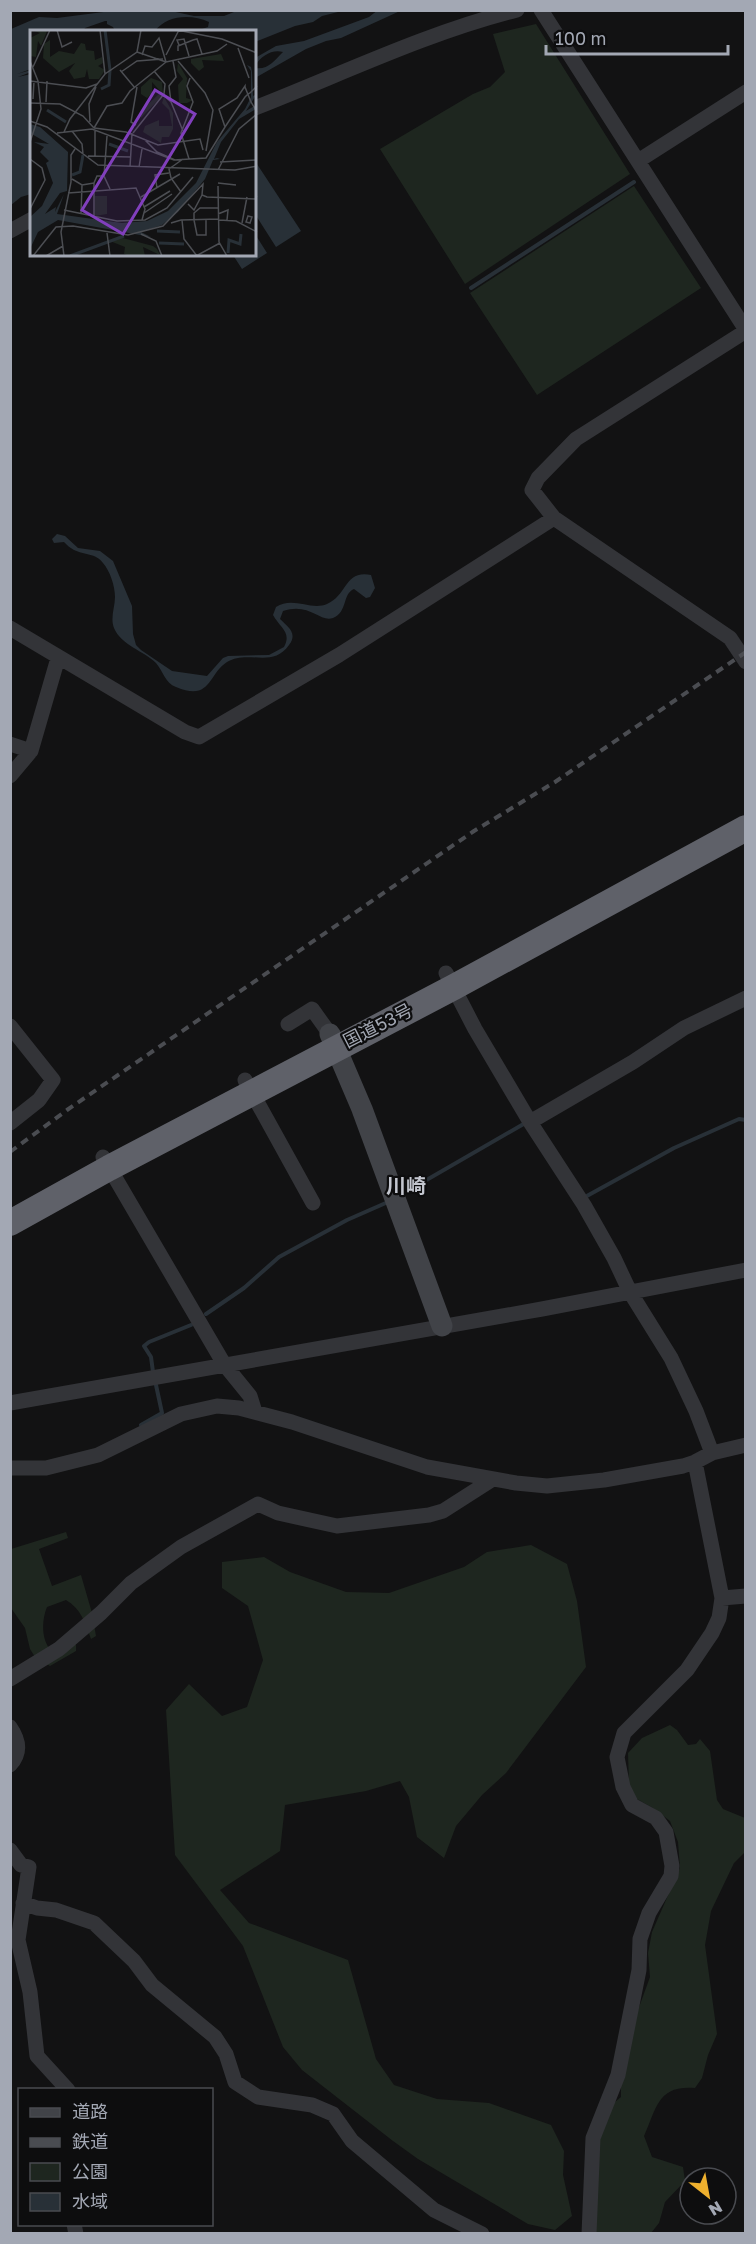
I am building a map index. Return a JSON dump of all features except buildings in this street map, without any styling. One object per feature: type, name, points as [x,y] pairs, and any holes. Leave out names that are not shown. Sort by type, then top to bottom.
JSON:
[{"type":"highway","name":"国道53号","points":[[10,1208],[106,1162],[450,980],[706,842],[746,812]]},
{"type":"highway","name":"国道53号","points":[[706,842],[746,828]]},
{"type":"highway","name":"国道53号","points":[[10,1223],[106,1162]]},
{"type":"street","points":[[256,108],[364,62],[490,17],[517,10]]},
{"type":"street","points":[[541,10],[746,331],[576,440],[538,478],[532,490],[554,518],[741,644],[746,662]]},
{"type":"street","points":[[638,161],[746,92]]},
{"type":"street","points":[[10,231],[30,220]]},
{"type":"street","points":[[10,628],[185,732],[199,737],[339,655],[554,518]]},
{"type":"street","points":[[10,776],[31,751],[58,658]]},
{"type":"street","points":[[10,744],[31,751]]},
{"type":"street","points":[[450,980],[475,1029],[530,1122],[585,1206],[615,1258],[630,1292],[671,1358],[696,1410],[712,1453]]},
{"type":"street","points":[[530,1122],[633,1062],[684,1028],[746,998]]},
{"type":"street","points":[[288,1024],[312,1010],[333,1041],[362,1109],[442,1326]]},
{"type":"street","points":[[10,1026],[53,1080],[39,1100],[10,1124]]},
{"type":"street","points":[[248,1086],[313,1203]]},
{"type":"street","points":[[106,1162],[224,1364],[250,1396],[255,1412]]},
{"type":"street","points":[[10,1402],[746,1270]]},
{"type":"street","points":[[10,1468],[46,1468],[98,1455],[192,1410],[217,1406],[255,1412],[332,1434],[427,1467],[547,1486],[604,1480],[695,1462],[712,1453],[746,1445]]},
{"type":"street","points":[[589,2234],[593,2138],[618,2075],[639,1970],[640,1940],[649,1913],[671,1876],[672,1866],[666,1832],[656,1818],[632,1805],[623,1788],[617,1756],[624,1733],[687,1670],[712,1633],[719,1618],[722,1598],[695,1462]]},
{"type":"street","points":[[10,1679],[59,1649],[101,1613],[131,1583],[181,1547],[258,1504],[278,1513],[338,1526],[429,1515],[443,1511],[493,1479]]},
{"type":"street","points":[[722,1598],[746,1596]]},
{"type":"street","points":[[10,1727],[18,1743],[19,1752],[10,1765]]},
{"type":"street","points":[[10,1851],[21,1865],[29,1867],[18,1940],[30,1992],[37,2056],[66,2088]]},
{"type":"street","points":[[23,1903],[37,1908],[56,1910],[94,1923],[134,1961],[152,1985],[215,2037],[226,2054],[235,2082],[258,2097],[312,2105],[333,2114],[352,2140],[434,2210],[482,2234]]},
{"type":"street","points":[[434,2210],[450,2234]]},
{"type":"green space","points":[[536,24],[630,174],[465,284],[380,149],[473,94],[490,87],[505,72],[493,34]]},
{"type":"green space","points":[[634,186],[701,288],[537,395],[470,293]]},
{"type":"green space","points":[[66,1532],[68,1538],[39,1549],[52,1586],[81,1575],[96,1636],[91,1639],[79,1612],[66,1600],[47,1607],[43,1628],[49,1648],[64,1639],[76,1645],[76,1651],[50,1666],[35,1657],[30,1649],[25,1628],[11,1608],[11,1549]]},
{"type":"green space","points":[[531,1545],[567,1564],[577,1601],[586,1667],[506,1773],[482,1795],[456,1826],[444,1858],[417,1837],[409,1797],[400,1781],[366,1791],[285,1805],[280,1851],[220,1890],[249,1923],[348,1960],[376,2059],[394,2085],[437,2099],[489,2103],[551,2125],[564,2151],[563,2175],[572,2216],[555,2230],[528,2224],[418,2159],[302,2070],[283,2047],[243,1946],[175,1855],[166,1710],[189,1684],[222,1716],[247,1707],[263,1660],[248,1606],[222,1588],[222,1562],[264,1557],[290,1572],[346,1592],[389,1593],[464,1567],[487,1552]]},
{"type":"green space","points":[[670,1725],[677,1730],[688,1745],[696,1744],[700,1739],[710,1751],[717,1800],[723,1809],[745,1818],[745,1852],[734,1863],[711,1911],[705,1945],[717,2034],[702,2078],[695,2088],[673,2090],[660,2100],[644,2136],[652,2157],[680,2166],[678,2166],[678,2188],[665,2202],[659,2223],[651,2233],[595,2234],[596,2143],[609,2107],[621,2097],[626,2043],[650,1977],[648,1953],[652,1932],[680,1868],[678,1842],[670,1821],[635,1798],[629,1785],[628,1753],[642,1738]]},
{"type":"water","points":[[119,10],[171,11],[194,16],[224,16],[239,10],[342,11],[322,16],[313,22],[295,26],[256,42],[256,30],[199,30],[208,27],[209,22],[187,17],[173,19],[156,30],[114,30],[105,21],[84,30],[30,30],[30,69],[17,74],[30,70],[30,72],[18,77],[30,74],[30,194],[21,197],[11,205],[11,29],[39,17],[57,18]]},
{"type":"water","points":[[378,10],[400,11],[341,38],[306,49],[256,77],[256,68],[274,62],[283,52],[267,54],[256,65],[256,57],[276,46],[304,41],[369,17]]},
{"type":"water","points":[[256,163],[301,231],[276,247],[256,216]]},
{"type":"water","points":[[256,236],[267,253],[242,269],[234,256],[256,256]]},
{"type":"water","points":[[57,534],[65,536],[78,548],[100,551],[113,561],[132,606],[133,634],[136,645],[172,671],[207,676],[223,658],[228,656],[269,655],[284,647],[287,638],[273,615],[276,607],[289,603],[315,606],[327,604],[339,595],[351,580],[362,574],[371,575],[375,588],[370,597],[366,598],[354,589],[350,591],[341,612],[333,618],[324,618],[300,609],[283,611],[280,619],[291,630],[293,637],[282,652],[275,656],[243,657],[227,662],[203,689],[187,691],[169,683],[156,663],[117,634],[112,620],[114,588],[106,566],[97,557],[74,550],[64,542],[54,543],[52,539]]},
{"type":"waterway","points":[[471,288],[634,182]]},
{"type":"waterway","points":[[585,1197],[674,1148],[739,1119],[746,1120]]},
{"type":"waterway","points":[[404,1193],[527,1122]]},
{"type":"waterway","points":[[206,1314],[244,1288],[279,1257],[347,1220],[388,1202]]},
{"type":"waterway","points":[[153,1372],[151,1357],[144,1346],[191,1325]]},
{"type":"waterway","points":[[141,1425],[162,1413],[156,1385]]},
{"type":"railway","points":[[10,1152],[67,1110],[474,831],[555,782],[746,652]]},
{"type":"district","name":"川崎","points":[[406,1186]]}]
